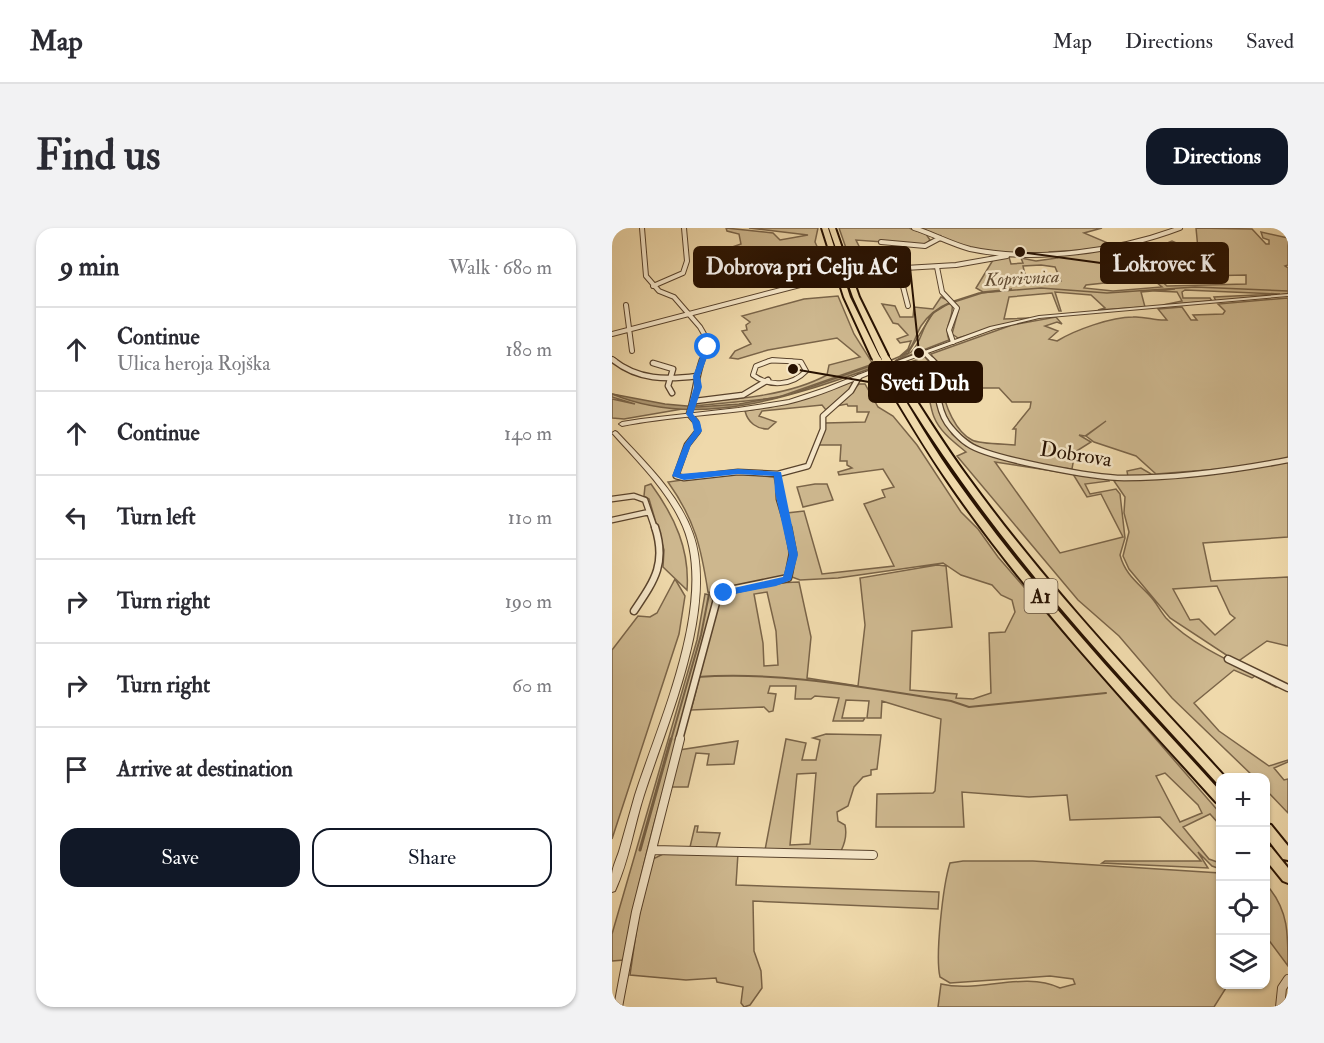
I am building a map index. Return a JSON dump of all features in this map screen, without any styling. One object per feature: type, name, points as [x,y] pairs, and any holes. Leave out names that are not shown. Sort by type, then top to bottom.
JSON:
[{"type":"highway","name":"A1","points":[[825,228],[847,297],[887,370],[956,483],[1027,579],[1216,793]]},
{"type":"highway","name":"A1","points":[[832,228],[880,357]]},
{"type":"highway","name":"A1","points":[[887,370],[1039,576],[1216,773]]},
{"type":"highway","points":[[1270,835],[1288,855]]},
{"type":"highway","points":[[1270,856],[1288,877]]},
{"type":"street","points":[[642,228],[646,276],[653,286],[674,297],[700,327],[708,341],[697,376],[698,387],[692,407],[698,431],[687,445],[676,474],[677,477],[738,472],[778,474],[806,469],[823,429],[823,416],[851,391],[859,377]]},
{"type":"street","points":[[653,286],[668,282],[683,273],[687,261],[684,228]]},
{"type":"street","points":[[915,228],[974,249],[1009,253],[1130,244],[1180,228]]},
{"type":"street","points":[[881,242],[925,246],[940,238]]},
{"type":"street","points":[[871,270],[937,267],[988,260],[1009,253]]},
{"type":"street","points":[[898,267],[908,306]]},
{"type":"street","points":[[937,267],[942,292],[957,308],[949,326],[953,342]]},
{"type":"street","points":[[612,334],[765,292],[827,278]]},
{"type":"street","points":[[692,407],[777,404],[887,370],[924,352],[1011,323],[1059,315],[1288,295]]},
{"type":"street","points":[[626,305],[632,351]]},
{"type":"street","name":"Dobrova","points":[[924,352],[935,363],[939,405],[950,427],[961,440],[988,452],[1047,467],[1124,478],[1256,467],[1288,460]]},
{"type":"street","points":[[612,359],[635,374],[669,379],[697,376]]},
{"type":"street","points":[[612,422],[622,424],[742,397],[751,394],[766,381],[796,380],[803,376],[805,366],[783,359],[763,362],[752,371],[753,375],[766,381]]},
{"type":"street","points":[[652,363],[673,369],[668,386],[672,393]]},
{"type":"street","points":[[612,888],[681,666],[696,594],[694,550],[680,515],[662,486],[613,433],[621,430],[622,424]]},
{"type":"street","points":[[618,1007],[636,912],[718,596],[732,590],[776,583],[790,575],[793,555],[779,492],[778,474]]},
{"type":"street","points":[[612,499],[626,496],[645,500],[663,555],[657,575],[634,611]]},
{"type":"street","points":[[612,520],[649,512]]},
{"type":"street","points":[[1228,659],[1288,688]]},
{"type":"street","points":[[653,850],[873,855]]},
{"type":"street","points":[[1280,1007],[1282,988],[1288,979]]},
{"type":"shaded area","points":[[726,228],[773,233],[780,240],[808,235],[749,228],[818,228],[815,242],[820,253],[795,260],[787,265],[782,261],[776,262],[781,266],[759,274],[742,274],[752,271],[752,266],[727,259],[729,248],[741,244],[739,234],[727,231]]},
{"type":"shaded area","points":[[839,228],[909,228],[926,234],[930,240],[925,245],[856,240],[860,248],[868,249],[877,259],[865,257],[866,264],[858,266],[860,269],[876,268],[854,271]]},
{"type":"shaded area","points":[[920,228],[1102,228],[1084,233],[1115,246],[1058,252],[1000,252],[963,246]]},
{"type":"shaded area","points":[[1196,228],[1252,229],[1266,244],[1269,244],[1269,240],[1263,238],[1261,232],[1288,238],[1288,265],[1285,266],[1288,268],[1288,294],[1216,301],[1214,297],[1280,294],[1185,290],[1182,292],[1183,298],[1210,298],[1212,301],[1163,305],[1182,301],[1177,292],[1155,291],[1175,289],[1141,292],[1145,307],[1098,310],[1105,308],[1091,295],[1055,292],[1061,311],[1052,293],[1009,297],[1004,319],[1029,318],[958,338],[952,334],[959,308],[954,302],[982,293],[1012,289],[983,292],[976,288],[993,260],[1009,257],[1011,264],[1023,263],[1021,258],[1036,261],[1057,258],[1050,252],[1114,248],[1113,254],[1127,250],[1149,259],[1154,257],[1147,254],[1152,252],[1148,249],[1163,248],[1160,246],[1172,241],[1190,249],[1198,249]],"holes":[[[1023,266],[1055,267],[1061,281],[1048,283],[1026,279]],[[1246,275],[1246,284],[1167,286],[1157,277]],[[1151,278],[1162,287],[1113,291],[1084,288],[1086,285]]]},
{"type":"shaded area","points":[[838,296],[854,334],[873,364],[776,398],[694,406],[699,402],[781,392],[827,375],[829,365],[860,357],[837,338],[768,350],[738,359],[730,358],[735,351],[751,344],[742,331],[747,330],[746,325],[750,322],[742,316],[804,299]]},
{"type":"shaded area","points":[[941,297],[951,302],[927,318],[911,347],[900,356],[908,349],[911,341],[900,343],[897,339],[908,335],[898,324],[893,323],[882,304],[895,306],[900,317],[913,317],[914,307],[933,309]]},
{"type":"shaded area","points":[[1288,298],[1288,537],[1203,543],[1211,581],[1288,577],[1288,646],[1267,641],[1237,662],[1170,618],[1129,569],[1123,556],[1129,532],[1124,513],[1125,497],[1114,481],[1128,477],[1127,471],[1141,468],[1151,474],[1163,476],[1233,468],[1156,474],[1136,456],[1094,442],[1086,436],[1106,421],[1085,436],[1079,435],[1091,442],[1075,452],[1072,469],[1034,464],[996,454],[963,437],[951,424],[942,407],[938,370],[931,354],[1012,325],[1056,317],[1062,324],[1057,322],[1045,326],[1058,331],[1049,339],[1057,341],[1083,329],[1114,319],[1137,317],[1167,320],[1158,309],[1182,307],[1191,320],[1197,320],[1193,315],[1223,314],[1225,311],[1218,304]],"holes":[[[943,388],[999,388],[1012,402],[1031,402],[1030,408],[1013,429],[1016,429],[1015,445],[980,442],[966,436],[952,417]],[[1217,586],[1230,614],[1235,618],[1215,635],[1199,619],[1190,620],[1173,589]]]},
{"type":"shaded area","points":[[952,303],[952,313],[947,330],[949,340],[895,361],[916,346],[934,312]]},
{"type":"shaded area","points":[[925,357],[934,368],[937,405],[952,434],[961,442],[980,451],[1108,479],[1109,481],[1085,484],[1090,494],[1116,489],[1120,494],[1125,538],[1120,555],[1132,577],[1152,598],[1166,618],[1190,638],[1219,656],[1278,685],[1276,687],[1255,676],[1252,678],[1234,670],[1194,703],[1219,731],[1269,766],[1288,760],[1274,768],[1284,780],[1288,779],[1288,813],[1270,794],[1270,773],[1250,773],[1172,698],[1119,636],[1078,600],[957,456],[966,452],[948,436],[937,422],[924,378],[916,366],[910,362]],"holes":[[[995,462],[1073,474],[1087,497],[1101,494],[1123,537],[1060,553]]]},
{"type":"shaded area","points":[[873,365],[875,367],[811,389],[778,398],[711,409],[678,409],[645,404],[612,394],[665,404],[698,407],[739,404],[788,395]]},
{"type":"shaded area","points":[[853,381],[851,388],[826,410],[822,405],[762,411],[759,416],[776,422],[768,429],[754,424],[748,419],[745,411],[780,405]]},
{"type":"shaded area","points":[[859,384],[865,384],[878,407],[893,416],[917,445],[961,512],[978,529],[998,557],[1216,808],[1216,821],[1210,814],[1183,827],[1209,859],[1216,862],[1216,868],[1198,852],[1208,868],[1102,863],[1105,861],[1201,861],[1160,817],[1070,820],[1067,795],[1029,797],[962,792],[964,827],[876,827],[877,794],[933,793],[935,791],[941,719],[882,701],[881,718],[867,718],[869,701],[846,700],[842,718],[865,718],[863,721],[833,721],[839,698],[815,696],[811,699],[795,699],[796,686],[770,686],[768,693],[776,694],[773,711],[769,712],[764,707],[691,710],[719,601],[725,596],[745,588],[799,582],[811,637],[807,678],[858,686],[865,625],[860,578],[937,565],[946,566],[952,627],[912,631],[910,690],[957,694],[956,698],[973,699],[991,693],[989,633],[1005,632],[1015,612],[1012,600],[1001,595],[992,585],[961,575],[943,563],[838,578],[800,580],[792,577],[795,554],[787,513],[804,511],[822,574],[894,566],[864,504],[885,497],[882,490],[894,487],[883,469],[839,475],[838,472],[852,468],[847,465],[847,461],[840,461],[841,445],[817,445],[825,423],[865,422],[869,412],[857,412],[857,406],[847,404],[836,406]],"holes":[[[767,592],[776,631],[778,665],[764,666],[763,643],[754,594]],[[1165,773],[1198,805],[1202,813],[1180,822],[1156,776]]]},
{"type":"shaded area","points":[[612,394],[651,404],[688,408],[624,419],[612,418],[612,399],[635,404],[612,397]]},
{"type":"shaded area","points":[[731,473],[774,477],[786,526],[788,564],[786,575],[778,579],[713,593],[708,592],[696,534],[685,509],[668,482]]},
{"type":"shaded area","points":[[651,484],[674,521],[679,534],[686,561],[687,590],[663,567],[664,550],[649,499],[644,496],[645,486]]},
{"type":"shaded area","points":[[827,484],[833,500],[803,507],[797,487]]},
{"type":"shaded area","points":[[675,579],[685,596],[679,634],[612,839],[612,650],[638,616],[650,617],[657,613]]},
{"type":"shaded area","points":[[705,594],[710,595],[713,601],[643,869],[624,960],[612,961],[612,934],[697,640]]},
{"type":"shaded area","points":[[826,734],[881,735],[877,769],[871,770],[871,775],[863,777],[854,787],[848,806],[837,812],[838,821],[846,828],[841,851],[765,850],[786,739],[806,743],[802,760],[816,760],[820,740],[813,738]],"holes":[[[816,773],[810,844],[790,845],[797,774]]]},
{"type":"shaded area","points":[[738,741],[734,764],[707,765],[709,754],[696,753],[688,787],[669,787],[679,750]]},
{"type":"shaded area","points":[[695,826],[698,826],[697,832],[720,833],[716,848],[690,847]]},
{"type":"shaded area","points":[[738,853],[736,885],[939,892],[938,909],[753,901],[754,951],[761,971],[762,988],[750,1005],[744,1007],[741,1003],[743,987],[717,982],[716,978],[686,980],[630,975],[638,920],[653,859],[663,854]]},
{"type":"shaded area","points":[[1033,861],[1216,873],[1216,989],[1225,989],[1214,1007],[938,1007],[941,984],[971,986],[1031,981],[1060,988],[1075,984],[1073,979],[1050,976],[950,983],[940,977],[939,938],[942,903],[950,863]]},
{"type":"shaded area","points":[[1270,889],[1284,915],[1288,966],[1270,942]]},
{"type":"waterway","name":"Koprivnica","points":[[889,361],[908,353],[933,313],[951,302],[979,293],[1041,288],[1107,293],[1195,287],[1288,291]]},
{"type":"waterway","points":[[671,740],[701,635],[709,594]]},
{"type":"waterway","points":[[697,677],[761,676],[824,682],[951,701],[969,707],[1106,693]]},
{"type":"waterway","points":[[640,850],[671,739]]},
{"type":"place","name":"Lokrovec K","points":[[1020,252]]},
{"type":"place","name":"Dobrova pri Celju AC","points":[[919,353]]},
{"type":"place","name":"Sveti Duh","points":[[793,369]]},
{"type":"route","points":[[708,347],[697,376],[698,387],[689,414],[696,422],[698,431],[687,445],[676,476],[684,478],[738,472],[778,474],[779,492],[793,555],[788,578],[776,583],[724,593]]}]
